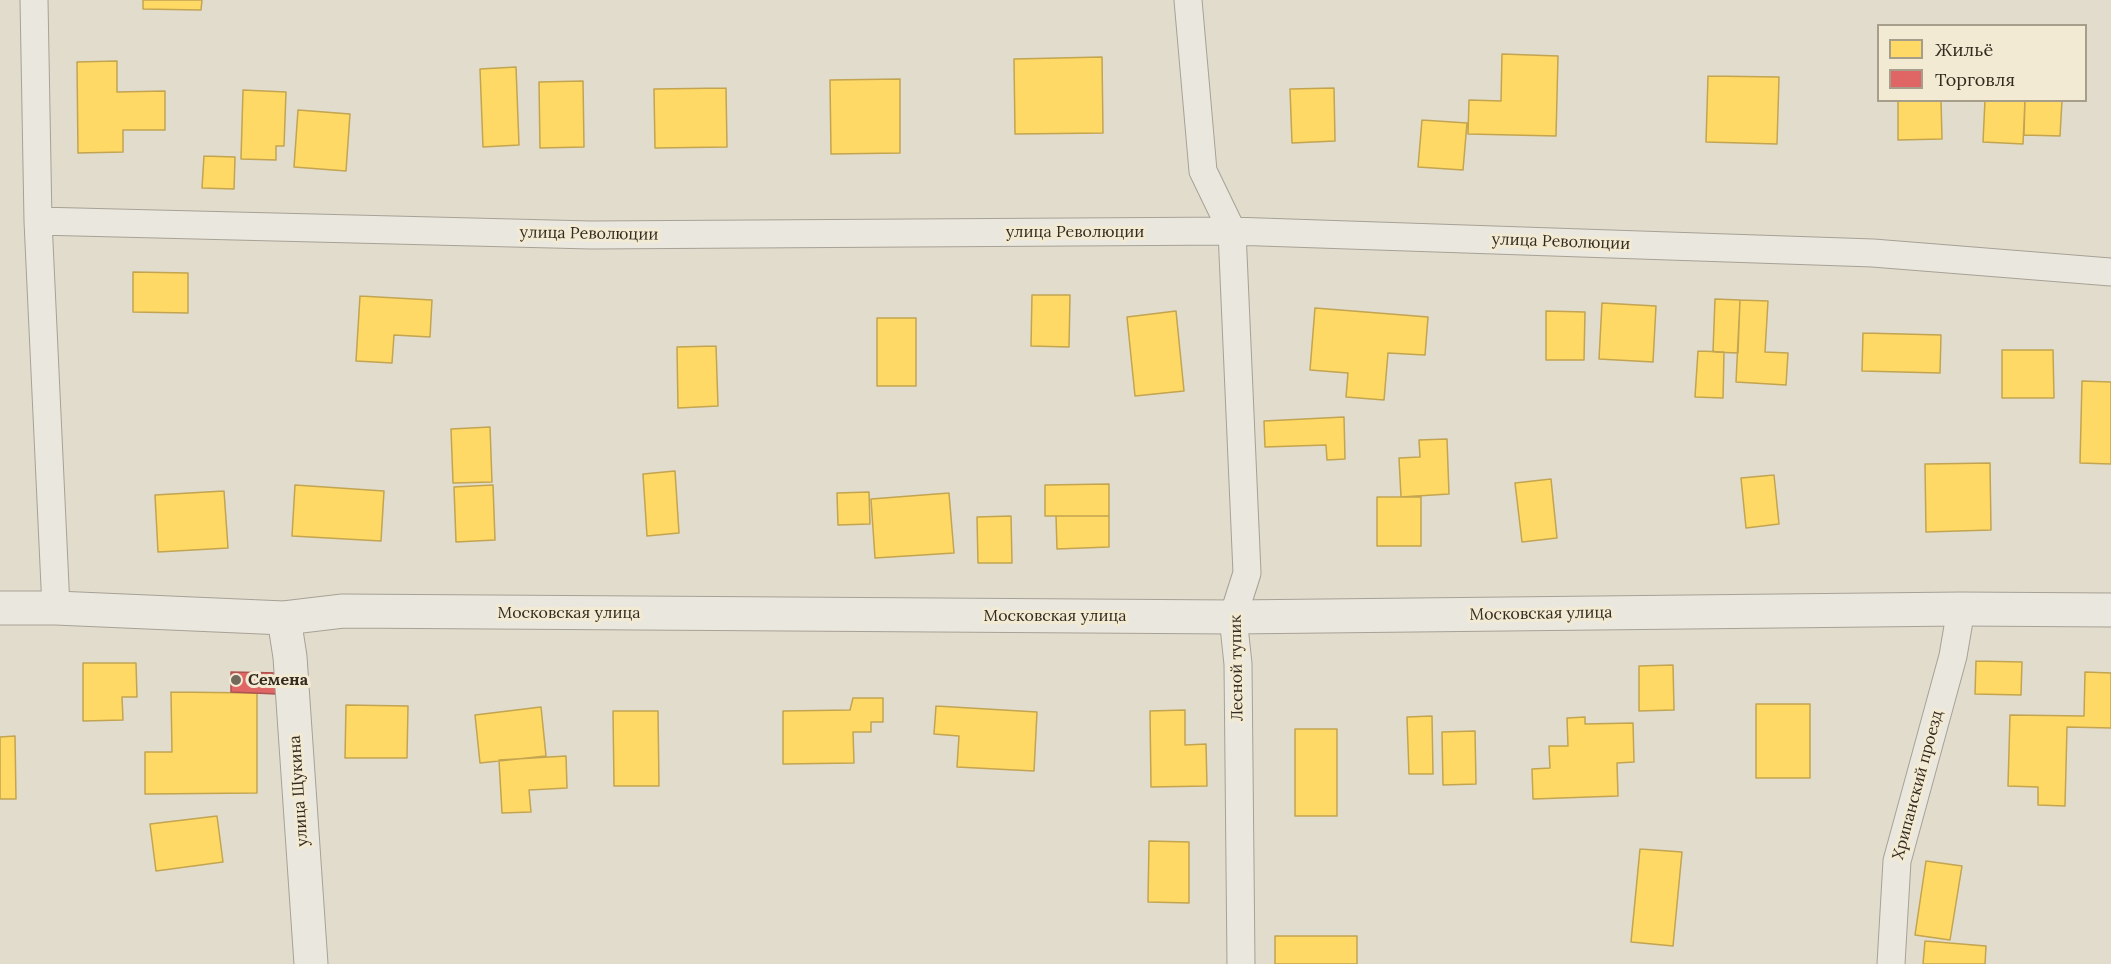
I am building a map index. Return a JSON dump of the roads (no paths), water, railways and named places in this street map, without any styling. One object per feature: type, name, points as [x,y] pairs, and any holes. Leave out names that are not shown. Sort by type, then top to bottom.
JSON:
[{"type":"street","points":[[34,0],[38,221],[56,608]]},
{"type":"street","points":[[1188,0],[1203,171],[1232,231]]},
{"type":"street","name":"улица Революции","points":[[38,221],[591,236],[1232,231],[1873,253],[2111,272]]},
{"type":"street","name":"Лесной тупик","points":[[1232,231],[1247,573],[1233,617],[1238,664],[1240,964]]},
{"type":"street","name":"Московская улица","points":[[0,608],[56,608],[284,618],[343,611],[1233,617],[1961,609],[2111,610]]},
{"type":"street","name":"Хрипанский проезд","points":[[1891,964],[1897,861],[1953,656],[1961,609]]},
{"type":"street","name":"улица Щукина","points":[[284,618],[290,657],[311,964]]},
{"type":"place","name":"Семена","points":[[236,680]]}]
